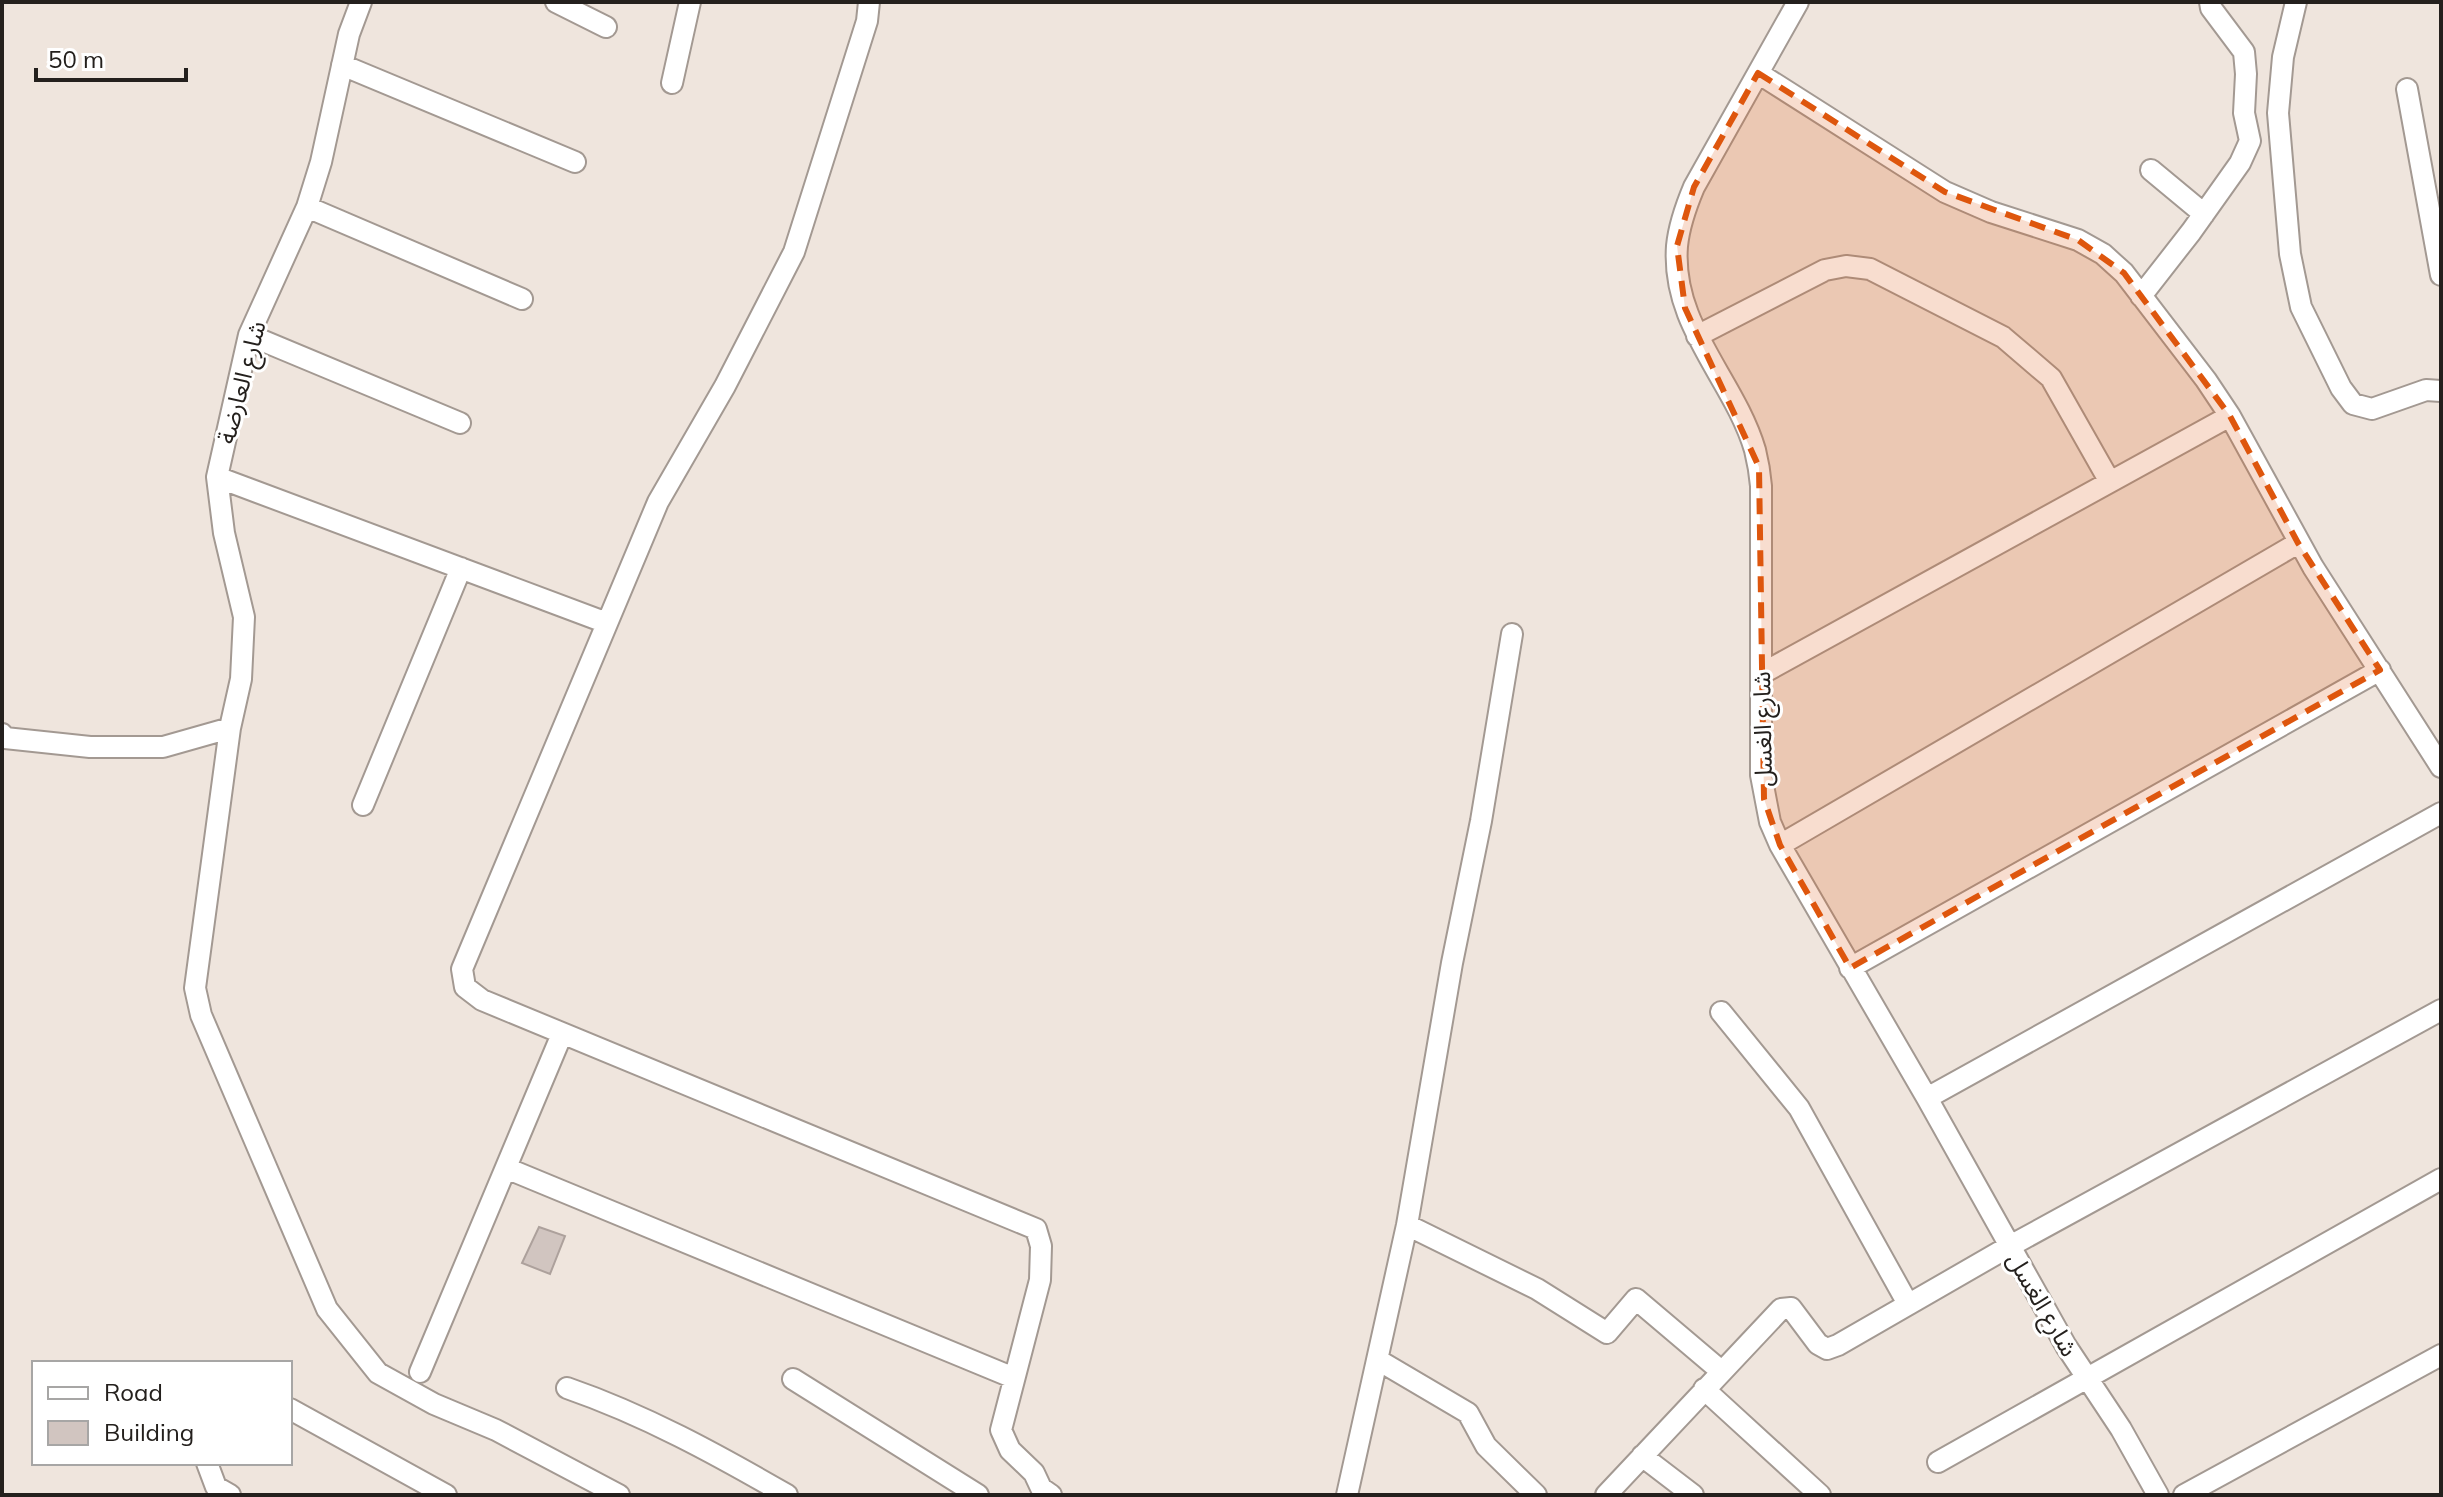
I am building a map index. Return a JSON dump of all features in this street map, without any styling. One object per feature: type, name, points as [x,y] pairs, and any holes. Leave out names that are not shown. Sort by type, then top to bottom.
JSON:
[{"type":"street","name":"شارع العارضة","points":[[361,2],[349,34],[321,162],[307,207],[249,335],[217,477],[224,533],[244,617],[241,679],[230,728],[195,988],[201,1015],[327,1309],[378,1373],[434,1404],[496,1430],[619,1495]]},
{"type":"street","points":[[556,2],[606,27]]},
{"type":"street","points":[[672,83],[690,2]]},
{"type":"street","points":[[869,2],[867,21],[794,252],[725,386],[658,502],[462,969],[465,987],[482,1000],[1036,1229],[1041,1246],[1040,1280],[1001,1430],[1010,1450],[1034,1473],[1041,1493]]},
{"type":"street","name":"شارع الغسل","points":[[1798,2],[1694,187],[1683,216],[1677,246],[1678,278],[1685,308],[1747,430],[1759,467],[1761,775],[1767,811],[1780,845],[2066,1346],[2121,1429],[2158,1495]]},
{"type":"street","points":[[2141,296],[2240,163],[2250,141],[2244,113],[2244,52],[2211,8],[2210,2]]},
{"type":"street","points":[[2296,2],[2283,57],[2278,113],[2290,254],[2301,307],[2341,388],[2353,404],[2372,409],[2426,390],[2441,391]]},
{"type":"street","points":[[342,65],[575,162]]},
{"type":"street","points":[[1758,73],[1945,192],[1991,212],[2078,240],[2103,254],[2124,273],[2230,416],[2298,543],[2441,767]]},
{"type":"street","points":[[2407,89],[2441,275]]},
{"type":"street","points":[[2151,170],[2204,214]]},
{"type":"street","points":[[307,207],[522,299]]},
{"type":"street","points":[[1697,336],[1825,270],[1846,266],[1870,269],[2003,337],[2051,378],[2110,482]]},
{"type":"street","points":[[249,335],[460,423]]},
{"type":"street","points":[[1761,674],[2230,416]]},
{"type":"street","points":[[217,477],[607,623]]},
{"type":"street","points":[[1780,845],[2298,543]]},
{"type":"street","points":[[363,805],[461,568]]},
{"type":"street","points":[[1347,1495],[1407,1225],[1512,634]]},
{"type":"street","points":[[1850,968],[2380,670]]},
{"type":"street","points":[[3,737],[90,747],[163,747],[230,728]]},
{"type":"street","points":[[1927,1098],[2441,813]]},
{"type":"street","points":[[1606,1495],[1781,1309],[1791,1308],[1818,1344],[1827,1349],[2441,1010]]},
{"type":"street","points":[[1721,1012],[1799,1108],[1908,1304]]},
{"type":"street","points":[[420,1372],[562,1034]]},
{"type":"street","points":[[506,1168],[1014,1378]]},
{"type":"street","points":[[1938,1462],[2441,1179]]},
{"type":"street","points":[[1407,1225],[1537,1289],[1607,1333],[1636,1299],[1721,1371]]},
{"type":"street","points":[[2184,1495],[2441,1355]]},
{"type":"street","points":[[1378,1360],[1468,1413],[1486,1446],[1536,1495]]},
{"type":"street","points":[[793,1379],[978,1495]]},
{"type":"street","points":[[567,1388],[621,1407],[720,1456],[787,1495]]},
{"type":"street","points":[[1704,1389],[1820,1495]]},
{"type":"street","points":[[292,1410],[446,1495]]},
{"type":"street","points":[[1642,1456],[1693,1495]]},
{"type":"street","points":[[208,1465],[216,1487],[230,1495]]},
{"type":"highlighted area","points":[[1758,73],[1945,192],[2078,240],[2124,273],[2230,416],[2298,543],[2380,670],[1850,968],[1780,845],[1764,799],[1759,467],[1685,308],[1677,246],[1694,187]]},
{"type":"building","points":[[539,1227],[565,1236],[550,1274],[522,1263]]}]
